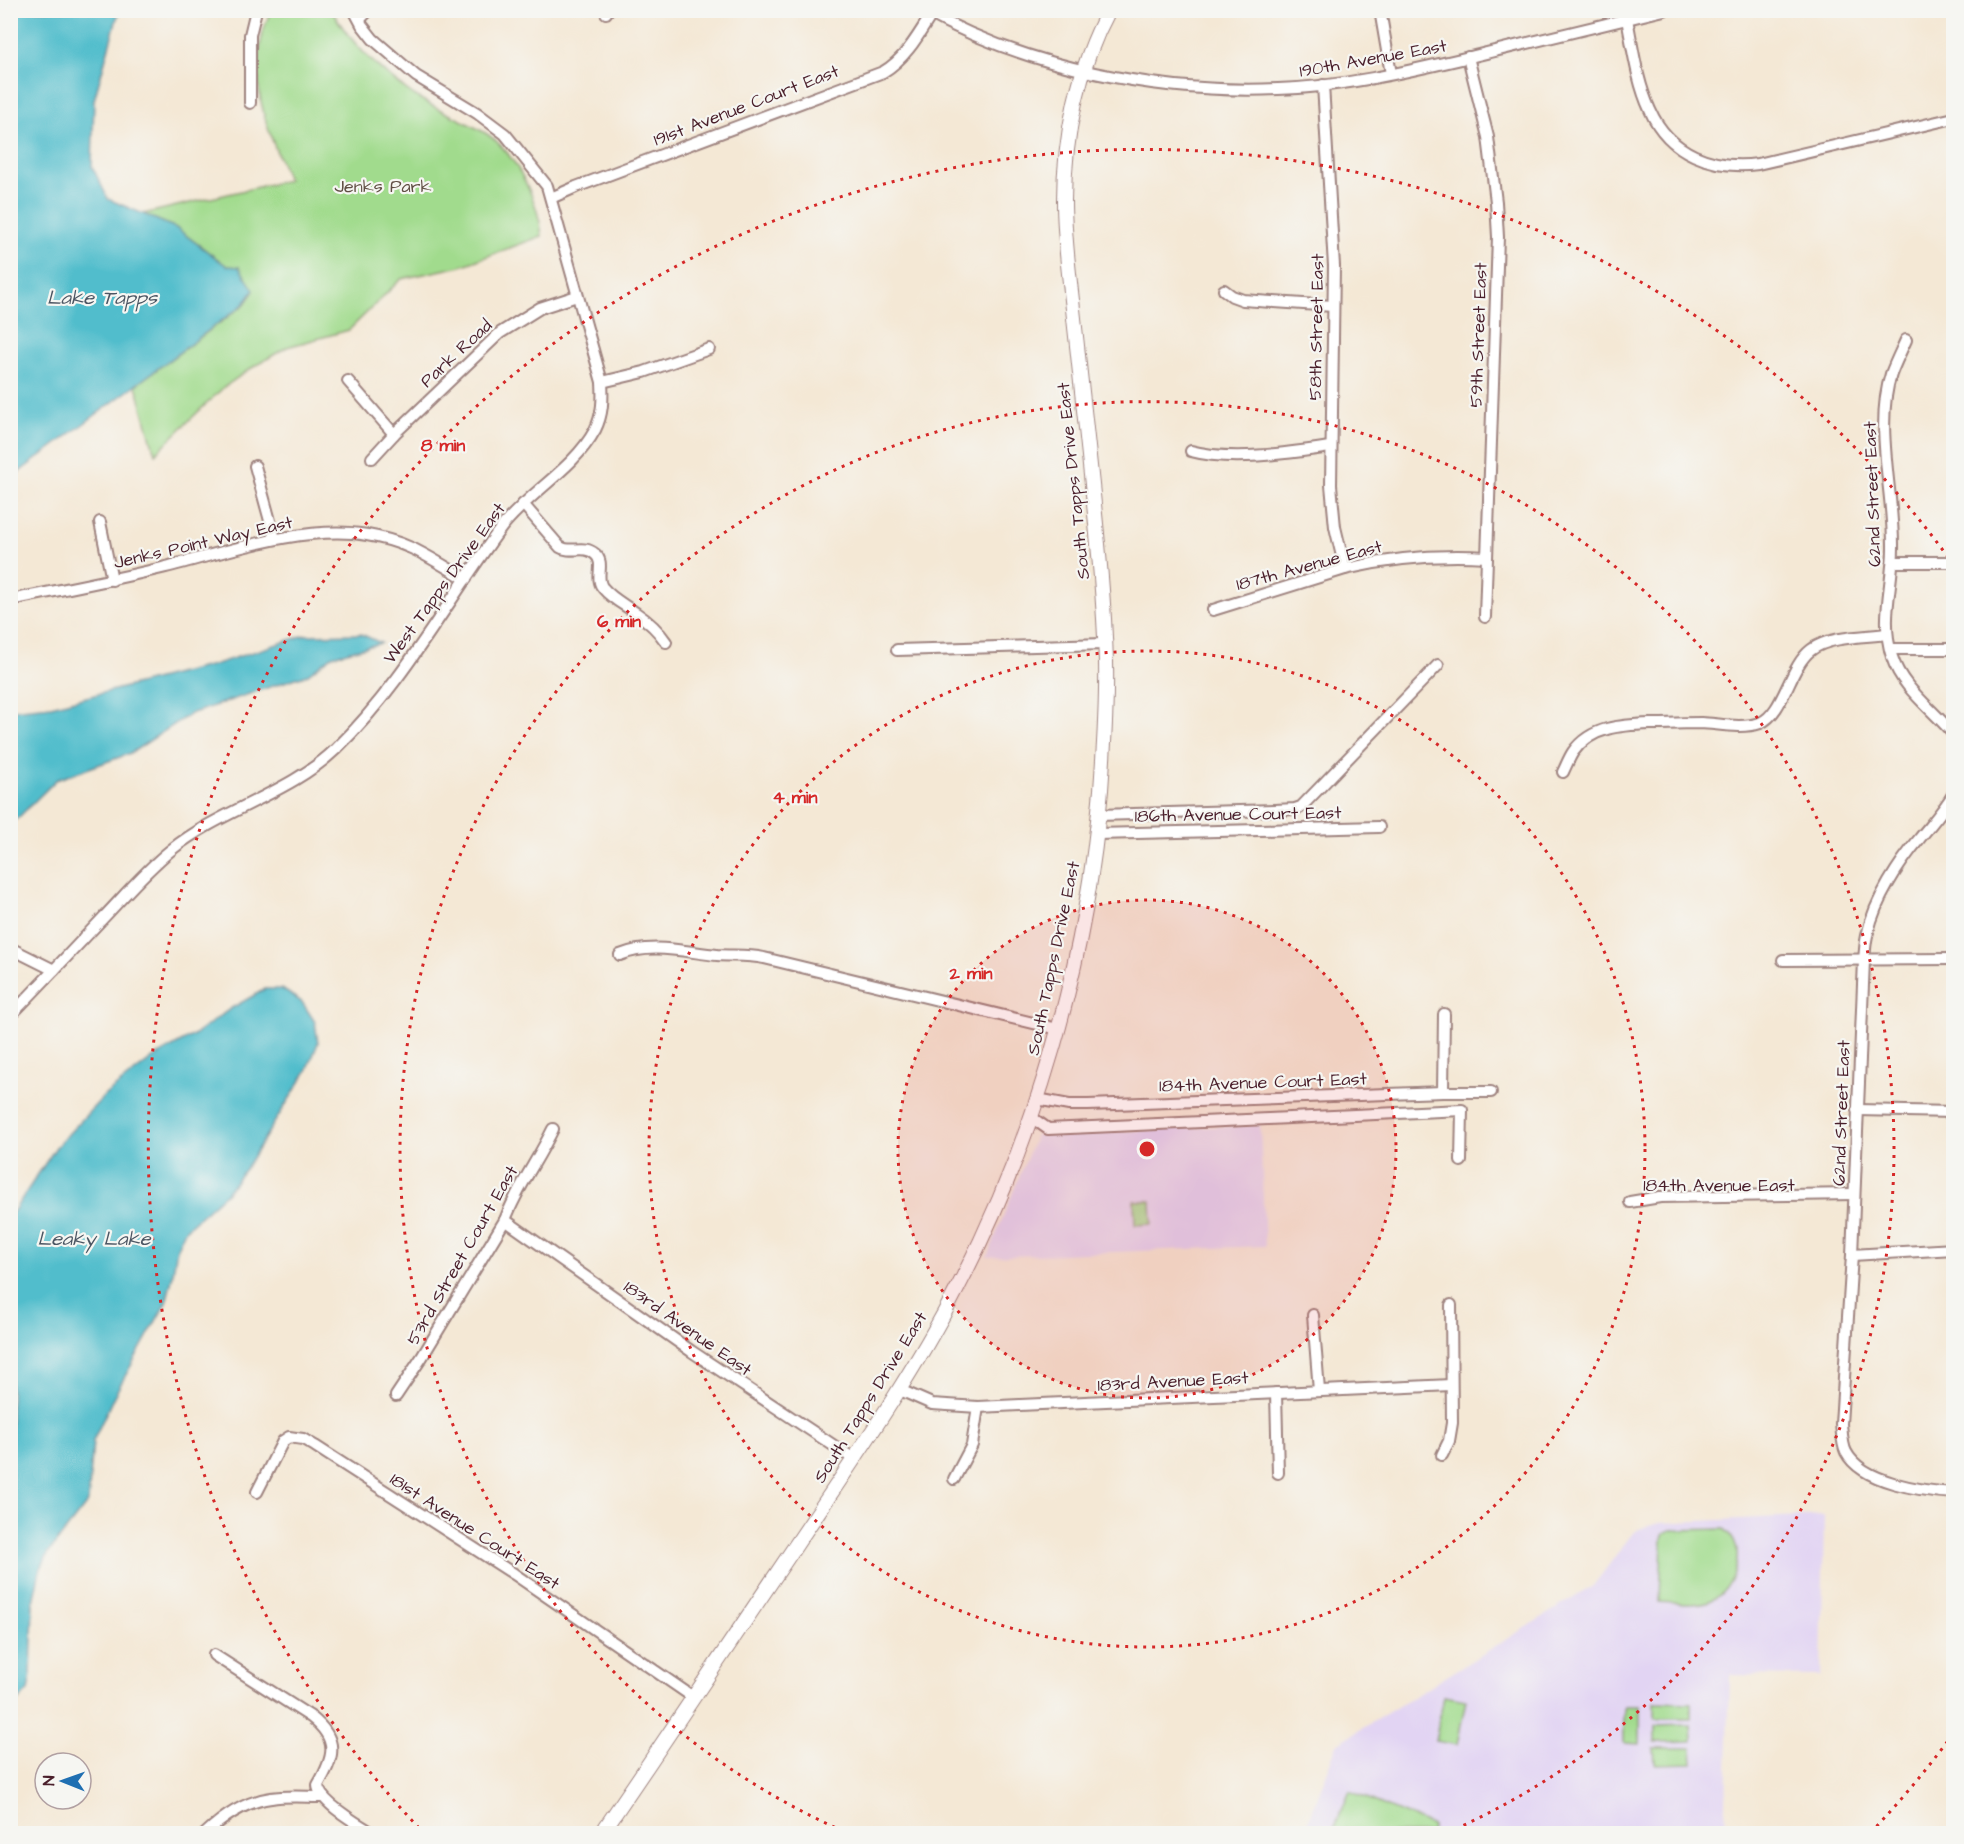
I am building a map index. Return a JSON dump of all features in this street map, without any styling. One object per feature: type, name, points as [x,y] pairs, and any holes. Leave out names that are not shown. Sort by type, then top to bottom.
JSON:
[{"type":"street","points":[[250,103],[250,35],[256,10]]},
{"type":"street","points":[[357,15],[369,10]]},
{"type":"street","name":"South Tapps Drive East","points":[[605,1832],[900,1390],[921,1355],[972,1261],[1002,1192],[1038,1099],[1058,1029],[1080,937],[1097,834],[1105,724],[1105,644],[1100,565],[1064,208],[1069,129],[1084,72],[1109,10]]},
{"type":"street","points":[[1380,10],[1391,74]]},
{"type":"street","name":"190th Avenue East","points":[[927,13],[1008,48],[1084,72],[1162,84],[1231,90],[1323,85],[1432,67],[1664,10]]},
{"type":"street","name":"191st Avenue Court East","points":[[551,198],[883,72],[899,60],[914,42],[927,13]]},
{"type":"street","name":"West Tapps Drive East","points":[[10,1016],[139,880],[170,851],[198,831],[301,776],[336,749],[356,728],[398,675],[502,527],[523,504],[570,461],[595,431],[602,411],[602,382],[592,340],[577,296],[547,186],[505,134],[477,113],[416,76],[374,39],[357,15]]},
{"type":"street","points":[[1627,19],[1644,93],[1652,116],[1673,142],[1686,152],[1709,162],[1742,166],[1758,164],[1953,118]]},
{"type":"street","name":"59th Street East","points":[[1468,57],[1488,137],[1497,202],[1498,237],[1485,617]]},
{"type":"street","name":"58th Street East","points":[[1323,85],[1333,230],[1334,306],[1330,447],[1332,506],[1345,569]]},
{"type":"street","points":[[1224,290],[1244,300],[1334,306]]},
{"type":"street","name":"Park Road","points":[[372,458],[500,333],[540,308],[577,296]]},
{"type":"street","name":"62nd Street East","points":[[1906,340],[1891,375],[1886,414],[1886,444],[1893,523],[1893,562],[1887,603],[1887,634],[1901,677],[1953,735]]},
{"type":"street","points":[[602,382],[644,372],[710,349]]},
{"type":"street","points":[[348,381],[394,434]]},
{"type":"street","points":[[1191,451],[1208,456],[1223,456],[1297,452],[1330,447]]},
{"type":"street","points":[[255,466],[275,539]]},
{"type":"street","points":[[523,504],[560,547],[565,550],[584,548],[595,554],[600,564],[598,579],[602,587],[616,601],[658,630],[666,642]]},
{"type":"street","points":[[100,522],[112,580]]},
{"type":"street","name":"Jenks Point Way East","points":[[10,600],[112,580],[275,539],[330,532],[373,536],[416,549],[466,579]]},
{"type":"street","name":"187th Avenue East","points":[[1213,610],[1345,569],[1412,557],[1458,555],[1487,557]]},
{"type":"street","points":[[1893,562],[1953,562]]},
{"type":"street","points":[[1563,772],[1574,750],[1593,734],[1617,725],[1759,723],[1772,715],[1801,660],[1812,648],[1843,639],[1887,634]]},
{"type":"street","points":[[897,650],[1105,644]]},
{"type":"street","points":[[1890,649],[1953,649]]},
{"type":"street","name":"186th Avenue Court East","points":[[1098,815],[1275,810],[1301,807],[1438,665]]},
{"type":"street","name":"62nd Street East","points":[[1952,798],[1901,863],[1885,890],[1871,921],[1864,960],[1852,1255],[1841,1424],[1846,1451],[1862,1469],[1876,1477],[1903,1486],[1928,1492],[1953,1493]]},
{"type":"street","name":"186th Avenue Court East","points":[[1097,834],[1379,827]]},
{"type":"street","points":[[10,948],[54,970]]},
{"type":"street","points":[[620,955],[633,950],[670,949],[764,958],[1058,1029]]},
{"type":"street","points":[[1783,960],[1953,959]]},
{"type":"street","points":[[1443,1092],[1444,1014]]},
{"type":"street","name":"184th Avenue Court East","points":[[1038,1099],[1069,1105],[1088,1105],[1491,1092]]},
{"type":"street","points":[[1031,1117],[1048,1129],[1462,1110],[1461,1161]]},
{"type":"street","points":[[1857,1110],[1953,1112]]},
{"type":"street","name":"53rd Street Court East","points":[[396,1396],[505,1220],[511,1203],[553,1129]]},
{"type":"street","name":"184th Avenue East","points":[[1660,1197],[1854,1198],[1630,1202],[1660,1197]]},
{"type":"street","name":"183rd Avenue East","points":[[505,1220],[691,1352],[854,1459]]},
{"type":"street","points":[[1852,1255],[1953,1249]]},
{"type":"street","points":[[1442,1455],[1449,1441],[1452,1423],[1451,1305]]},
{"type":"street","points":[[1313,1315],[1319,1390]]},
{"type":"street","name":"183rd Avenue East","points":[[900,1390],[932,1404],[978,1407],[1451,1385]]},
{"type":"street","points":[[1276,1393],[1278,1473]]},
{"type":"street","points":[[954,1479],[972,1445],[978,1407]]},
{"type":"street","name":"181st Avenue Court East","points":[[257,1492],[283,1441],[289,1437],[303,1439],[510,1572],[693,1697]]},
{"type":"street","points":[[214,1655],[311,1717],[326,1731],[331,1746],[330,1764],[318,1785],[318,1790],[330,1804],[374,1833]]},
{"type":"street","points":[[205,1833],[235,1812],[258,1801],[278,1797],[323,1797]]},
{"type":"shaded area","points":[[1260,1125],[1265,1246],[987,1257],[1036,1135]]},
{"type":"shaded area","points":[[1824,1515],[1821,1676],[1730,1675],[1725,1833],[1304,1834],[1337,1744],[1593,1586],[1632,1534],[1639,1529],[1659,1523]]},
{"type":"green space","name":"Jenks Park","points":[[271,11],[332,11],[358,47],[391,77],[414,95],[498,142],[516,166],[531,194],[542,236],[461,266],[401,279],[349,330],[287,347],[223,388],[155,454],[136,385],[244,305],[254,291],[239,267],[227,266],[176,228],[143,214],[288,180],[274,145],[260,98],[258,73],[260,46]]},
{"type":"green space","points":[[1134,1201],[1151,1201],[1152,1224],[1135,1225]]},
{"type":"green space","points":[[1724,1529],[1732,1536],[1737,1556],[1736,1566],[1727,1587],[1712,1600],[1706,1602],[1686,1604],[1660,1602],[1664,1533],[1671,1530]]},
{"type":"green space","points":[[1444,1696],[1466,1700],[1457,1745],[1435,1741]]},
{"type":"green space","points":[[1655,1702],[1691,1703],[1691,1719],[1655,1719]]},
{"type":"green space","points":[[1624,1706],[1640,1706],[1640,1744],[1624,1743]]},
{"type":"green space","points":[[1691,1725],[1692,1741],[1655,1742],[1655,1726]]},
{"type":"green space","points":[[1654,1748],[1692,1748],[1693,1763],[1655,1764]]},
{"type":"green space","points":[[1350,1791],[1433,1826],[1430,1833],[1332,1833]]},
{"type":"water","name":"Lake Tapps","points":[[11,10],[121,11],[94,100],[92,166],[108,199],[176,228],[227,266],[239,267],[254,290],[244,304],[11,478]]},
{"type":"water","points":[[361,634],[381,643],[332,656],[308,674],[190,714],[131,753],[56,780],[18,818],[11,822],[11,710],[51,706],[213,665],[305,635]]},
{"type":"water","name":"Leaky Lake","points":[[265,989],[282,989],[302,1002],[315,1022],[318,1043],[307,1071],[245,1169],[226,1193],[185,1230],[177,1248],[166,1303],[114,1396],[93,1441],[88,1502],[49,1552],[40,1570],[33,1602],[31,1675],[28,1691],[14,1705],[11,1705],[11,1215],[56,1147],[105,1095],[153,1058]]}]
